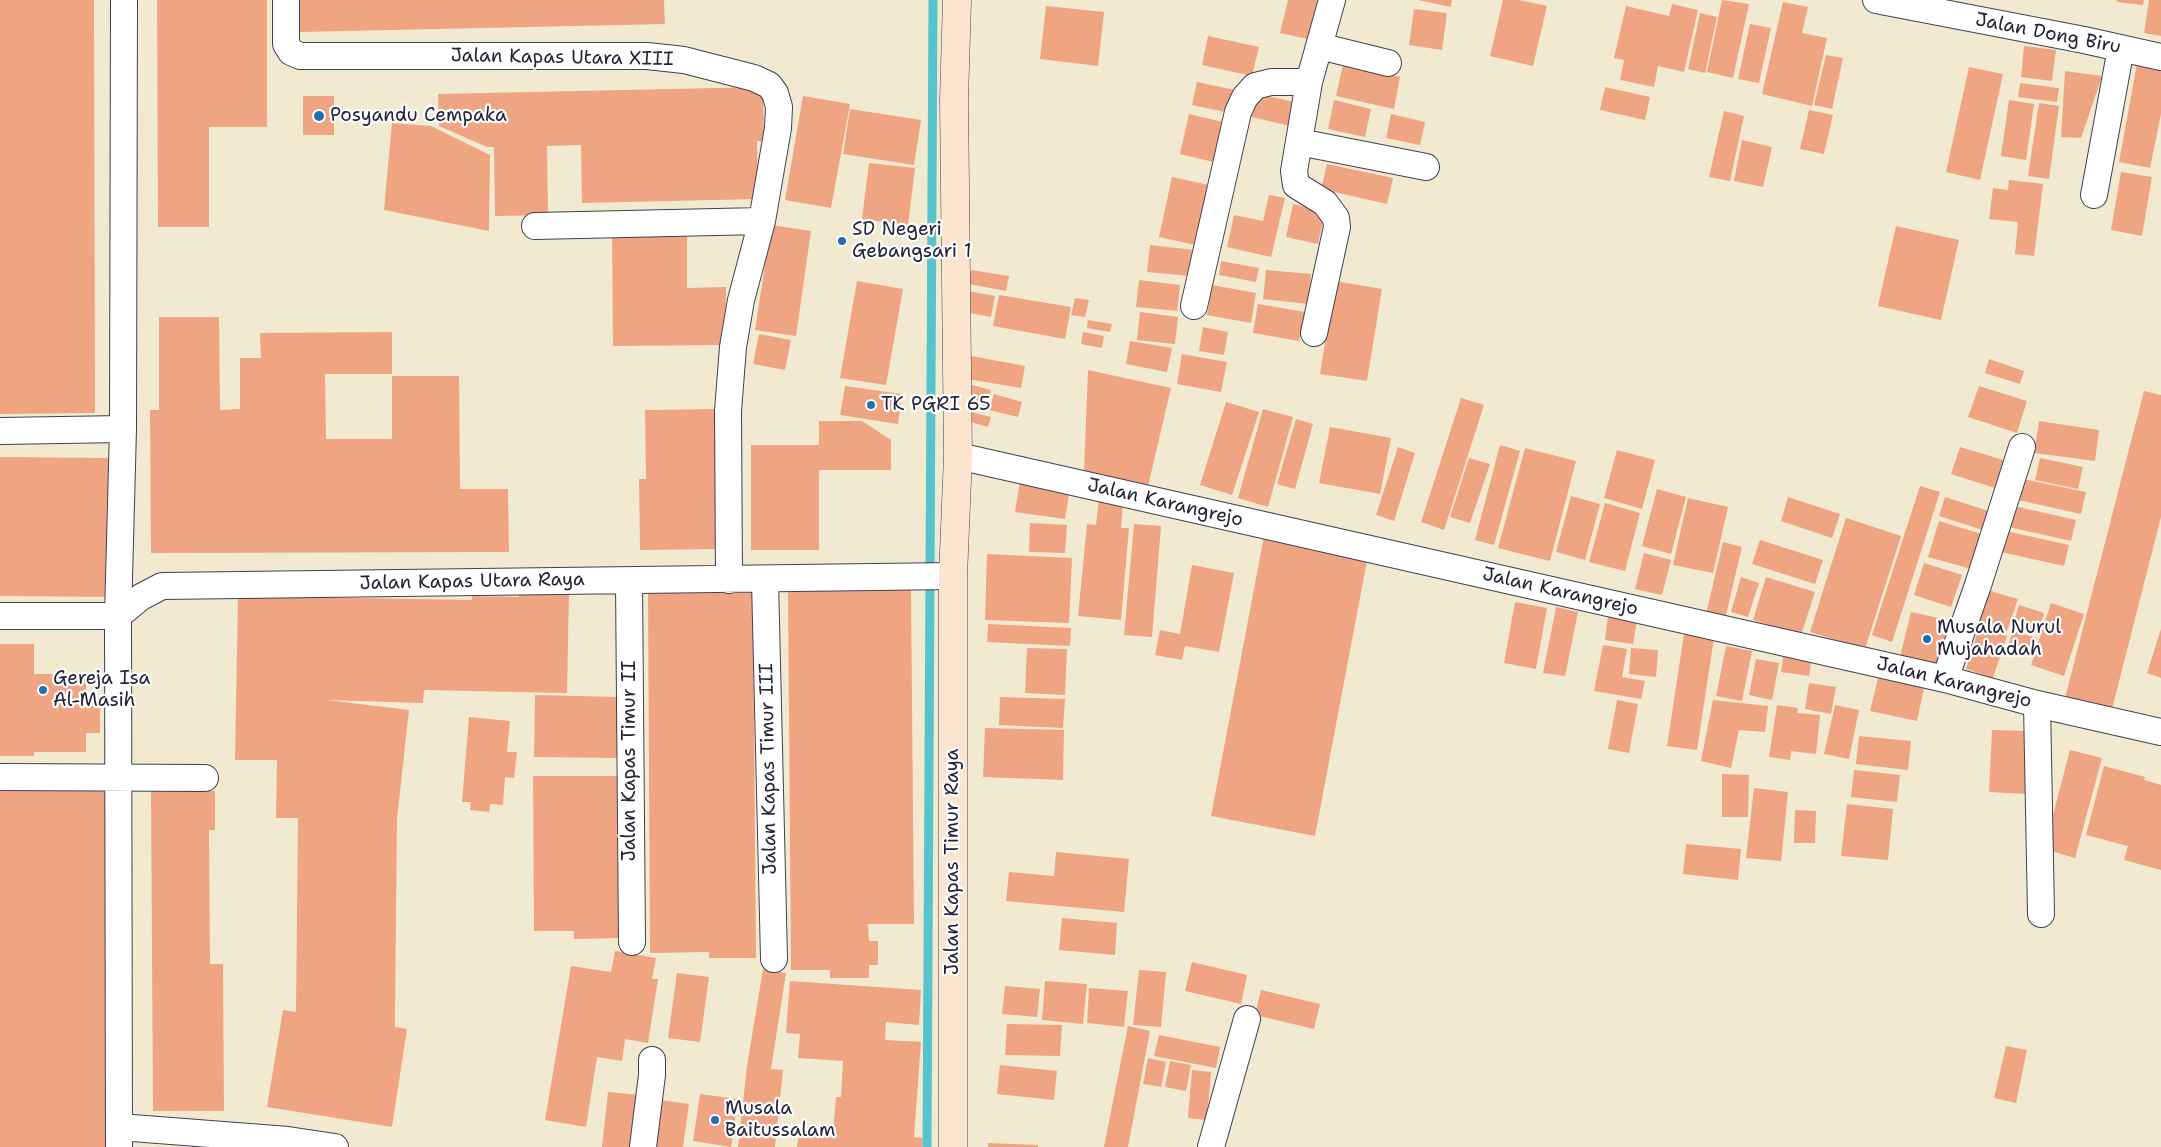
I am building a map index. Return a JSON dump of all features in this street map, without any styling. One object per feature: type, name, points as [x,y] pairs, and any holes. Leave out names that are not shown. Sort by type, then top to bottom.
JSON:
[{"type":"street","points":[[124,0],[123,429],[118,616],[117,778],[119,1137],[335,1147]]},
{"type":"street","name":"Jalan Kapas Utara XIII","points":[[286,0],[286,44],[291,52],[300,56],[647,56],[684,60],[754,78],[769,85],[775,93],[778,107],[778,128],[762,221],[741,300],[733,347],[728,411],[729,580]]},
{"type":"street","name":"Jalan Kapas Timur Raya","points":[[953,1147],[947,577],[958,456],[954,100],[957,0]]},
{"type":"street","points":[[1314,333],[1337,227],[1331,210],[1296,185],[1294,171],[1309,82],[1332,0]]},
{"type":"street","name":"Jalan Dong Biru","points":[[1876,0],[2161,57]]},
{"type":"street","points":[[1319,46],[1388,63]]},
{"type":"street","points":[[2094,195],[2120,48]]},
{"type":"street","points":[[1194,306],[1238,112],[1245,97],[1255,86],[1271,82],[1309,82]]},
{"type":"street","points":[[1299,142],[1426,167]]},
{"type":"street","points":[[535,226],[762,221]]},
{"type":"street","points":[[0,431],[123,429]]},
{"type":"street","points":[[1945,679],[1978,585],[2022,447]]},
{"type":"street","name":"Jalan Karangrejo","points":[[958,456],[1945,679],[2037,704],[2161,732]]},
{"type":"street","name":"Jalan Kapas Utara Raya","points":[[118,616],[141,597],[162,586],[947,577]]},
{"type":"street","name":"Jalan Kapas Timur III","points":[[765,580],[774,959]]},
{"type":"street","name":"Jalan Kapas Timur II","points":[[629,581],[632,942]]},
{"type":"street","points":[[0,616],[118,616]]},
{"type":"street","points":[[2037,704],[2041,914]]},
{"type":"street","points":[[0,778],[205,778]]},
{"type":"street","points":[[1212,1147],[1247,1019]]},
{"type":"street","points":[[643,1147],[652,1075],[652,1060]]},
{"type":"building","points":[[0,0],[94,0],[95,413],[0,414]]},
{"type":"building","points":[[157,0],[267,0],[267,127],[209,127],[209,227],[158,227]]},
{"type":"building","points":[[299,0],[664,0],[665,24],[300,32]]},
{"type":"building","points":[[1288,0],[1317,0],[1308,39],[1280,33]]},
{"type":"building","points":[[1418,0],[1452,0],[1451,7]]},
{"type":"building","points":[[1503,0],[1519,0],[1547,6],[1533,66],[1490,56]]},
{"type":"building","points":[[1722,0],[1749,4],[1733,78],[1707,72]]},
{"type":"building","points":[[2117,0],[2144,0],[2143,5],[2117,2]]},
{"type":"building","points":[[2149,0],[2161,0],[2161,36],[2144,33]]},
{"type":"building","points":[[1783,2],[1808,7],[1802,33],[1827,38],[1812,106],[1762,94]]},
{"type":"building","points":[[1672,4],[1698,10],[1684,72],[1658,66],[1654,87],[1620,80],[1624,60],[1614,58],[1626,6],[1669,16]]},
{"type":"building","points":[[1046,6],[1104,12],[1098,66],[1040,59]]},
{"type":"building","points":[[1414,9],[1447,13],[1442,50],[1409,45]]},
{"type":"building","points":[[1700,13],[1717,17],[1705,73],[1688,69]]},
{"type":"building","points":[[1750,24],[1771,28],[1759,83],[1738,79]]},
{"type":"building","points":[[1208,36],[1259,47],[1252,76],[1202,65]]},
{"type":"building","points":[[2024,46],[2056,50],[2052,81],[2021,77]]},
{"type":"building","points":[[1826,55],[1843,58],[1832,109],[1814,105]]},
{"type":"building","points":[[2138,58],[2161,62],[2161,114],[2150,168],[2119,162]]},
{"type":"building","points":[[1343,64],[1400,77],[1394,109],[1336,96]]},
{"type":"building","points":[[1969,67],[2003,74],[1980,180],[1946,172]]},
{"type":"building","points":[[2065,71],[2102,76],[2081,138],[2061,137]]},
{"type":"building","points":[[1197,82],[1235,90],[1230,113],[1192,105]]},
{"type":"building","points":[[2020,83],[2059,88],[2057,102],[2018,97]]},
{"type":"building","points":[[763,87],[764,141],[757,141],[758,199],[582,203],[581,145],[547,146],[548,215],[495,216],[494,147],[487,147],[439,126],[438,94]]},
{"type":"building","points":[[1605,87],[1650,97],[1645,120],[1600,110]]},
{"type":"building","points":[[1258,94],[1304,104],[1298,128],[1252,117]]},
{"type":"building","name":"Posyandu Cempaka","points":[[303,96],[334,96],[334,135],[303,135]]},
{"type":"building","points":[[803,96],[850,104],[831,208],[785,200]]},
{"type":"building","points":[[1334,100],[1371,109],[1365,137],[1328,129]]},
{"type":"building","points":[[2009,100],[2034,104],[2026,160],[2001,156]]},
{"type":"building","points":[[2039,103],[2059,106],[2049,179],[2028,176]]},
{"type":"building","points":[[850,109],[921,120],[914,165],[843,154]]},
{"type":"building","points":[[1809,110],[1833,115],[1824,154],[1800,149]]},
{"type":"building","points":[[1724,111],[1744,116],[1730,181],[1709,177]]},
{"type":"building","points":[[1189,114],[1231,124],[1222,164],[1180,154]]},
{"type":"building","points":[[1391,114],[1425,122],[1420,145],[1386,138]]},
{"type":"building","points":[[392,123],[431,126],[490,155],[489,231],[384,210]]},
{"type":"building","points":[[1742,140],[1772,147],[1763,187],[1734,181]]},
{"type":"building","points":[[869,163],[915,168],[908,225],[862,219]]},
{"type":"building","points":[[1327,164],[1393,178],[1387,204],[1321,189]]},
{"type":"building","points":[[2121,172],[2152,177],[2142,236],[2111,230]]},
{"type":"building","points":[[1172,177],[1218,187],[1204,247],[1159,237]]},
{"type":"building","points":[[2009,180],[2043,184],[2034,256],[2015,254],[2018,222],[1989,219],[1993,188],[2008,190]]},
{"type":"building","points":[[1269,195],[1285,198],[1271,257],[1227,247],[1234,215],[1263,221]]},
{"type":"building","points":[[1293,204],[1325,211],[1318,244],[1286,237]]},
{"type":"building","points":[[771,225],[811,231],[796,336],[755,330]]},
{"type":"building","points":[[1896,226],[1959,240],[1941,320],[1878,306]]},
{"type":"building","points":[[612,228],[687,228],[687,288],[726,287],[726,345],[613,346]]},
{"type":"building","points":[[1150,245],[1194,250],[1191,276],[1147,272]]},
{"type":"building","points":[[1221,261],[1259,268],[1256,282],[1219,275]]},
{"type":"building","points":[[971,270],[1009,276],[1006,291],[969,284]]},
{"type":"building","points":[[1266,270],[1311,274],[1308,304],[1263,299]]},
{"type":"building","points":[[1139,280],[1180,285],[1177,311],[1136,307]]},
{"type":"building","points":[[857,281],[903,289],[886,385],[840,378]]},
{"type":"building","points":[[1335,281],[1382,289],[1367,381],[1320,374]]},
{"type":"building","points":[[1212,285],[1256,293],[1251,323],[1207,315]]},
{"type":"building","points":[[968,291],[995,296],[991,317],[964,312]]},
{"type":"building","points":[[999,295],[1071,307],[1065,339],[993,326]]},
{"type":"building","points":[[1075,298],[1089,300],[1085,317],[1071,315]]},
{"type":"building","points":[[1258,304],[1305,312],[1299,341],[1253,333]]},
{"type":"building","points":[[1140,312],[1178,317],[1175,344],[1137,340]]},
{"type":"building","points":[[159,317],[219,317],[220,410],[240,409],[240,358],[261,358],[260,333],[392,332],[392,374],[325,374],[326,439],[392,439],[392,376],[459,376],[460,489],[508,489],[509,552],[151,553],[150,410],[159,410]]},
{"type":"building","points":[[1088,320],[1112,324],[1110,332],[1087,328]]},
{"type":"building","points":[[1203,327],[1228,332],[1224,355],[1199,351]]},
{"type":"building","points":[[1083,332],[1104,336],[1102,348],[1081,344]]},
{"type":"building","points":[[759,334],[791,340],[785,370],[753,364]]},
{"type":"building","points":[[1130,341],[1172,348],[1167,372],[1126,364]]},
{"type":"building","points":[[1182,354],[1227,362],[1221,392],[1177,384]]},
{"type":"building","points":[[966,355],[1025,366],[1021,388],[961,378]]},
{"type":"building","points":[[1989,359],[2024,371],[2020,384],[1985,373]]},
{"type":"building","points":[[1088,370],[1171,388],[1148,486],[1084,472]]},
{"type":"building","points":[[965,383],[991,390],[986,409],[960,402]]},
{"type":"building","name":"TK PGRI 65","points":[[845,386],[902,394],[898,424],[840,415]]},
{"type":"building","points":[[1979,386],[2027,401],[2017,433],[1968,417]]},
{"type":"building","points":[[2144,391],[2161,395],[2161,517],[2111,713],[2064,702]]},
{"type":"building","points":[[994,394],[1022,402],[1018,417],[989,410]]},
{"type":"building","points":[[1461,398],[1484,405],[1444,530],[1421,522]]},
{"type":"building","points":[[1226,402],[1259,412],[1232,495],[1200,485]]},
{"type":"building","points":[[718,409],[719,549],[640,550],[639,479],[646,479],[645,410]]},
{"type":"building","points":[[1263,409],[1293,417],[1268,507],[1238,498]]},
{"type":"building","points":[[963,410],[991,417],[988,427],[960,419]]},
{"type":"building","points":[[1296,419],[1313,424],[1295,489],[1277,484]]},
{"type":"building","points":[[819,421],[862,421],[891,440],[891,470],[819,470],[819,550],[751,550],[751,445],[819,445]]},
{"type":"building","points":[[2039,421],[2099,430],[2095,461],[2034,453]]},
{"type":"building","points":[[1330,427],[1391,438],[1380,494],[1319,483]]},
{"type":"building","points":[[1500,445],[1520,451],[1494,545],[1475,540]]},
{"type":"building","points":[[1398,447],[1415,453],[1394,521],[1376,515]]},
{"type":"building","points":[[1960,447],[2010,462],[2001,490],[1951,474]]},
{"type":"building","points":[[1525,448],[1576,461],[1550,561],[1498,548]]},
{"type":"building","points":[[1617,450],[1655,460],[1642,509],[1604,498]]},
{"type":"building","points":[[0,457],[112,458],[111,597],[0,596]]},
{"type":"building","points":[[1469,458],[1490,464],[1470,523],[1450,517]]},
{"type":"building","points":[[2040,458],[2083,467],[2078,489],[2035,480]]},
{"type":"building","points":[[2023,479],[2086,492],[2081,514],[2018,500]]},
{"type":"building","points":[[1020,481],[1070,489],[1065,519],[1015,512]]},
{"type":"building","points":[[1920,486],[1940,492],[1892,642],[1872,635]]},
{"type":"building","points":[[1657,489],[1686,497],[1671,554],[1642,546]]},
{"type":"building","points":[[1571,496],[1600,504],[1585,560],[1556,552]]},
{"type":"building","points":[[1788,497],[1840,514],[1832,538],[1781,521]]},
{"type":"building","points":[[1945,497],[1995,513],[1989,532],[1939,516]]},
{"type":"building","points":[[1099,498],[1123,500],[1121,528],[1129,528],[1121,620],[1078,616],[1087,524],[1096,525]]},
{"type":"building","points":[[1688,498],[1728,507],[1713,573],[1673,565]]},
{"type":"building","points":[[1605,503],[1640,513],[1625,571],[1589,562]]},
{"type":"building","points":[[2014,506],[2076,520],[2071,541],[2009,527]]},
{"type":"building","points":[[1846,518],[1901,536],[1865,649],[1810,632]]},
{"type":"building","points":[[1939,521],[1985,535],[1975,570],[1928,557]]},
{"type":"building","points":[[1030,523],[1067,525],[1065,553],[1029,552]]},
{"type":"building","points":[[1134,524],[1161,526],[1152,637],[1124,635]]},
{"type":"building","points":[[1265,531],[1369,550],[1315,836],[1211,816]]},
{"type":"building","points":[[2006,531],[2069,545],[2064,566],[2001,552]]},
{"type":"building","points":[[1760,540],[1823,560],[1815,584],[1752,564]]},
{"type":"building","points":[[1723,542],[1742,547],[1725,619],[1706,614]]},
{"type":"building","points":[[1644,553],[1671,560],[1662,595],[1635,589]]},
{"type":"building","points":[[987,554],[1072,558],[1069,623],[985,620]]},
{"type":"building","points":[[1924,563],[1962,575],[1951,607],[1914,595]]},
{"type":"building","points":[[1192,565],[1234,573],[1219,652],[1185,646],[1182,660],[1155,655],[1160,630],[1180,634]]},
{"type":"building","points":[[1741,577],[1759,583],[1748,617],[1731,612]]},
{"type":"building","points":[[1766,577],[1815,592],[1801,635],[1753,620]]},
{"type":"building","points":[[911,589],[914,924],[868,924],[869,941],[878,941],[878,965],[869,965],[869,978],[830,978],[830,970],[791,970],[788,590]]},
{"type":"building","points":[[1987,590],[2018,599],[2007,631],[1977,622]]},
{"type":"building","points":[[519,592],[569,593],[567,693],[424,690],[423,703],[327,700],[409,710],[397,819],[395,1013],[395,1027],[407,1029],[392,1127],[267,1107],[283,1010],[296,1012],[298,818],[276,818],[277,760],[235,760],[238,596],[472,600],[472,596],[519,597]]},
{"type":"building","points":[[648,593],[753,593],[756,958],[709,958],[709,952],[650,953]]},
{"type":"building","points":[[1515,602],[1547,608],[1536,669],[1504,663]]},
{"type":"building","points":[[2051,603],[2084,614],[2064,676],[2031,665]]},
{"type":"building","points":[[2019,605],[2044,613],[2038,633],[2013,625]]},
{"type":"building","points":[[1556,607],[1578,612],[1565,676],[1543,673]]},
{"type":"building","name":"Musala Nurul Mujahadah","points":[[1911,612],[1953,621],[1943,666],[1900,657]]},
{"type":"building","points":[[1608,616],[1637,621],[1633,644],[1605,640]]},
{"type":"building","points":[[988,624],[1071,628],[1070,646],[987,642]]},
{"type":"building","points":[[1979,627],[2007,636],[1993,678],[1966,669]]},
{"type":"building","points":[[2161,629],[2161,678],[2147,673]]},
{"type":"building","points":[[2013,631],[2037,638],[2030,657],[2007,649]]},
{"type":"building","points":[[1684,634],[1714,638],[1697,750],[1667,746]]},
{"type":"building","name":"Gereja Isa Al-Masih","points":[[0,644],[34,644],[34,674],[86,674],[86,706],[100,706],[100,733],[86,733],[86,752],[34,752],[34,756],[0,756]]},
{"type":"building","points":[[1603,645],[1627,649],[1622,677],[1645,681],[1641,699],[1594,691]]},
{"type":"building","points":[[1726,646],[1752,651],[1742,701],[1716,696]]},
{"type":"building","points":[[1027,648],[1067,649],[1065,695],[1025,693]]},
{"type":"building","points":[[1631,648],[1658,650],[1656,677],[1629,674]]},
{"type":"building","points":[[1784,651],[1812,655],[1809,676],[1781,672]]},
{"type":"building","points":[[1756,659],[1779,663],[1772,700],[1749,695]]},
{"type":"building","points":[[1878,678],[1924,688],[1917,721],[1870,711]]},
{"type":"building","points":[[1809,683],[1836,687],[1831,714],[1805,709]]},
{"type":"building","points":[[535,695],[620,697],[619,758],[534,757]]},
{"type":"building","points":[[1000,697],[1065,699],[1063,728],[999,725]]},
{"type":"building","points":[[1617,700],[1638,704],[1629,753],[1608,749]]},
{"type":"building","points":[[1713,700],[1768,706],[1765,732],[1739,730],[1731,768],[1701,761]]},
{"type":"building","points":[[1777,705],[1798,708],[1797,713],[1820,715],[1816,754],[1791,751],[1790,760],[1769,757]]},
{"type":"building","points":[[1835,705],[1859,710],[1849,759],[1824,754]]},
{"type":"building","points":[[469,717],[510,721],[507,752],[517,752],[514,778],[505,777],[503,805],[490,804],[489,812],[470,810],[471,802],[462,802]]},
{"type":"building","points":[[985,728],[1064,730],[1063,780],[983,777]]},
{"type":"building","points":[[1992,730],[2028,731],[2025,794],[1989,792]]},
{"type":"building","points":[[1859,736],[1911,741],[1908,770],[1856,764]]},
{"type":"building","points":[[2070,750],[2102,758],[2075,858],[2044,849]]},
{"type":"building","points":[[2104,766],[2145,777],[2144,780],[2161,785],[2161,870],[2124,860],[2128,846],[2086,835]]},
{"type":"building","points":[[1854,770],[1900,775],[1897,802],[1851,797]]},
{"type":"building","points":[[1722,774],[1749,775],[1748,817],[1722,817]]},
{"type":"building","points":[[533,776],[623,776],[623,938],[574,939],[574,931],[534,931]]},
{"type":"building","points":[[111,788],[112,1147],[0,1147],[0,789]]},
{"type":"building","points":[[1754,788],[1788,792],[1781,861],[1746,858]]},
{"type":"building","points":[[151,791],[215,791],[215,830],[209,830],[210,964],[223,964],[224,1111],[153,1111]]},
{"type":"building","points":[[1847,804],[1893,809],[1888,860],[1841,856]]},
{"type":"building","points":[[1795,810],[1816,811],[1815,843],[1794,843]]},
{"type":"building","points":[[1686,844],[1741,849],[1738,880],[1683,874]]},
{"type":"building","points":[[1056,852],[1129,859],[1124,912],[1006,901],[1009,872],[1054,876]]},
{"type":"building","points":[[1062,918],[1117,923],[1115,955],[1059,950]]},
{"type":"building","points":[[615,951],[656,958],[652,979],[658,979],[648,1043],[625,1039],[622,1061],[597,1057],[586,1127],[545,1120],[571,966],[611,972]]},
{"type":"building","points":[[1192,962],[1247,975],[1241,1004],[1185,991]]},
{"type":"building","points":[[763,969],[786,973],[771,1069],[783,1070],[775,1147],[738,1147],[747,1066]]},
{"type":"building","points":[[1139,970],[1166,972],[1161,1027],[1133,1025]]},
{"type":"building","points":[[677,973],[709,977],[700,1042],[668,1038]]},
{"type":"building","points":[[790,981],[921,990],[919,1025],[886,1022],[885,1040],[921,1042],[914,1137],[923,1138],[922,1147],[797,1147],[799,1130],[833,1132],[836,1097],[841,1097],[843,1061],[798,1058],[800,1034],[786,1033]]},
{"type":"building","points":[[1045,981],[1087,984],[1083,1024],[1042,1020]]},
{"type":"building","points":[[1005,986],[1040,989],[1037,1017],[1002,1014]]},
{"type":"building","points":[[1089,988],[1128,991],[1124,1027],[1087,1023]]},
{"type":"building","points":[[1261,990],[1320,1004],[1314,1029],[1255,1015]]},
{"type":"building","points":[[1007,1024],[1062,1025],[1060,1056],[1005,1055]]},
{"type":"building","points":[[1128,1026],[1150,1031],[1128,1147],[1104,1147]]},
{"type":"building","points":[[1159,1035],[1220,1047],[1216,1068],[1154,1056]]},
{"type":"building","points":[[2006,1046],[2027,1050],[2016,1103],[1994,1098]]},
{"type":"building","points":[[1148,1058],[1166,1062],[1161,1087],[1143,1084]]},
{"type":"building","points":[[1170,1061],[1191,1065],[1186,1091],[1165,1087]]},
{"type":"building","points":[[1000,1065],[1057,1071],[1054,1100],[997,1094]]},
{"type":"building","points":[[1192,1070],[1211,1072],[1207,1120],[1188,1118]]},
{"type":"building","points":[[608,1092],[641,1095],[636,1147],[602,1147]]},
{"type":"building","name":"Musala Baitussalam","points":[[700,1094],[738,1099],[731,1147],[693,1141]]},
{"type":"building","points":[[653,1099],[689,1104],[683,1147],[646,1147]]},
{"type":"building","points":[[988,1143],[1038,1145],[1038,1147],[988,1147]]},
{"type":"waterway","points":[[927,1147],[933,0]]},
{"type":"place","name":"Posyandu Cempaka","points":[[319,116]]},
{"type":"place","name":"SD Negeri Gebangsari 1","points":[[842,241]]},
{"type":"place","name":"TK PGRI 65","points":[[871,405]]},
{"type":"place","name":"Musala Nurul Mujahadah","points":[[1927,639]]},
{"type":"place","name":"Gereja Isa Al-Masih","points":[[43,690]]},
{"type":"place","name":"Musala Baitussalam","points":[[715,1120]]}]
